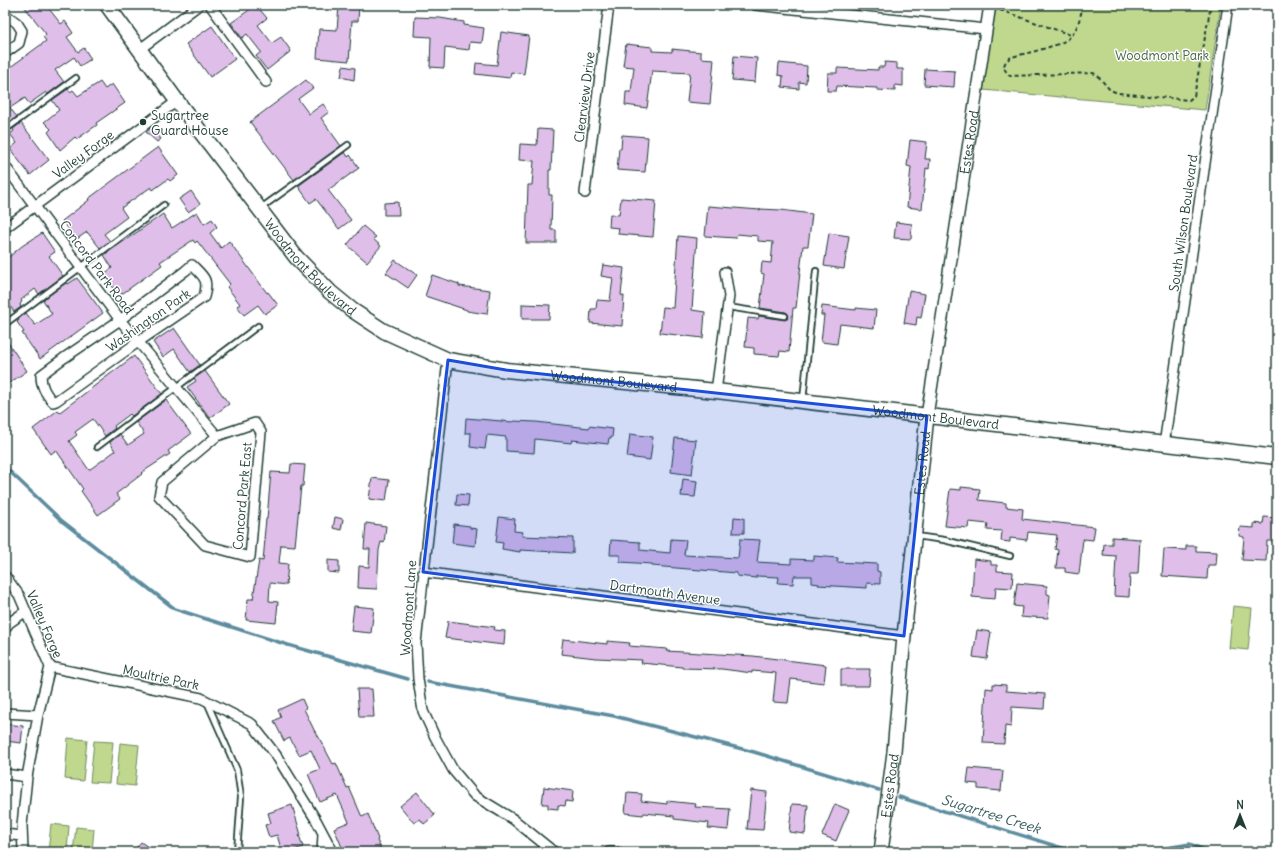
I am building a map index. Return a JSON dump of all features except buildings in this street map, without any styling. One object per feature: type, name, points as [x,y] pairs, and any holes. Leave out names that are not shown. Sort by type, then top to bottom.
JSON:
[{"type":"main road","name":"Woodmont Boulevard","points":[[108,5],[177,101],[296,257],[330,292],[352,310],[384,331],[448,360],[506,370],[716,391],[1164,445],[1277,457]]},
{"type":"main road","name":"Estes Road","points":[[881,852],[894,752],[904,636],[927,416]]},
{"type":"street","points":[[140,50],[199,5]]},
{"type":"street","points":[[210,5],[266,82]]},
{"type":"street","name":"Clearview Drive","points":[[585,193],[609,5]]},
{"type":"street","points":[[755,5],[986,30]]},
{"type":"street","name":"South Wilson Boulevard","points":[[1164,445],[1228,5]]},
{"type":"street","name":"Estes Road","points":[[927,416],[986,30],[995,7]]},
{"type":"street","points":[[5,16],[6,15],[17,23],[22,31],[19,43],[5,53]]},
{"type":"street","name":"Valley Forge","points":[[5,228],[177,101]]},
{"type":"street","name":"Concord Park Road","points":[[5,166],[120,320],[218,436]]},
{"type":"street","name":"Washington Park","points":[[192,265],[203,276],[207,286],[204,297],[138,342],[56,401],[53,402],[46,394],[42,386],[42,375],[64,358],[120,320],[192,265]]},
{"type":"street","points":[[716,391],[729,296],[725,272]]},
{"type":"street","name":"Woodmont Lane","points":[[448,360],[416,643],[418,679],[423,711],[453,770],[475,796],[513,819],[554,852]]},
{"type":"street","name":"Concord Park East","points":[[255,423],[261,432],[250,557],[205,545],[159,496],[162,482],[218,436],[255,423]]},
{"type":"street","name":"Dartmouth Avenue","points":[[423,572],[904,636]]},
{"type":"street","name":"Valley Forge","points":[[5,576],[19,595],[50,667],[38,715],[27,777],[21,836],[23,852]]},
{"type":"street","points":[[5,629],[9,623],[26,611]]},
{"type":"street","name":"Moultrie Park","points":[[50,667],[201,698],[252,724],[276,755],[334,852]]},
{"type":"street","points":[[5,713],[38,715]]},
{"type":"street","points":[[5,774],[27,777]]},
{"type":"street","points":[[322,852],[323,833]]},
{"type":"street","points":[[5,834],[21,836]]},
{"type":"street","points":[[609,852],[617,852]]},
{"type":"lane","points":[[5,130],[76,78]]},
{"type":"lane","points":[[260,209],[348,145]]},
{"type":"lane","points":[[5,324],[164,205]]},
{"type":"lane","points":[[803,401],[816,271]]},
{"type":"lane","points":[[727,307],[785,316]]},
{"type":"lane","points":[[97,447],[258,326]]},
{"type":"lane","points":[[914,536],[944,540],[1010,556]]},
{"type":"lane","points":[[207,701],[237,770],[240,797],[237,852]]},
{"type":"path","points":[[1083,5],[1078,25],[1068,39],[1011,57],[1006,62],[1004,67],[1006,72],[1010,76],[1093,73],[1097,75],[1110,90],[1118,93],[1189,100],[1194,96],[1212,5]]},
{"type":"path","points":[[995,7],[1071,35]]},
{"type":"highlighted area","points":[[448,360],[506,370],[927,416],[904,636],[423,572]]},
{"type":"green space","name":"Woodmont Park","points":[[995,5],[1221,5],[1205,110],[983,90]]},
{"type":"green space","points":[[1233,606],[1252,608],[1248,650],[1229,648]]},
{"type":"green space","points":[[68,738],[87,740],[83,781],[65,779]]},
{"type":"green space","points":[[94,741],[113,742],[109,783],[90,782]]},
{"type":"green space","points":[[120,743],[139,745],[135,786],[116,784]]},
{"type":"green space","points":[[51,824],[69,826],[67,852],[48,852]]},
{"type":"green space","points":[[76,827],[94,829],[92,852],[73,852]]},
{"type":"waterway","points":[[5,467],[62,521],[175,609],[288,645],[408,679]]},
{"type":"waterway","points":[[428,682],[614,716],[754,752],[879,790]]},
{"type":"waterway","name":"Sugartree Creek","points":[[899,797],[1075,852]]},
{"type":"waterway","name":"Sugartree Creek","points":[[1142,852],[1190,844],[1210,852]]},
{"type":"place","name":"Sugartree Guard House","points":[[143,122]]}]
